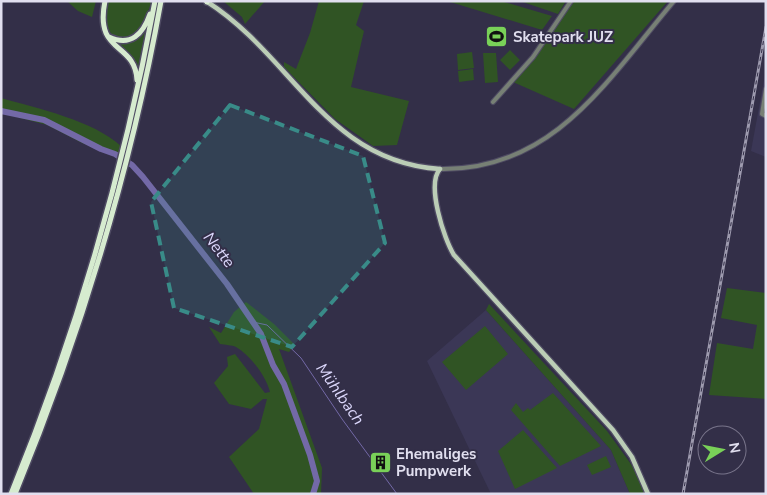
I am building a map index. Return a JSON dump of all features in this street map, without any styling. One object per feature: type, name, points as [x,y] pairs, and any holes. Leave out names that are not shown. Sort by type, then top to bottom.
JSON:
[{"type":"highway","points":[[105,1],[102,21],[107,35],[114,45],[133,63],[137,74],[137,90]]},
{"type":"highway","points":[[15,494],[74,336],[120,174],[161,1]]},
{"type":"highway","points":[[107,35],[123,41],[137,37],[146,25],[154,3]]},
{"type":"highway","points":[[129,138],[154,3]]},
{"type":"highway","points":[[11,494],[70,335],[120,174]]},
{"type":"main road","points":[[207,2],[244,32],[323,115],[346,134],[386,158],[440,169]]},
{"type":"main road","points":[[424,167],[436,180]]},
{"type":"main road","points":[[440,169],[436,180],[441,227],[454,255],[613,430],[632,456],[648,494]]},
{"type":"main road","points":[[437,190],[440,169]]},
{"type":"street","points":[[493,102],[533,57],[571,1]]},
{"type":"street","points":[[440,169],[468,168],[504,160],[530,150],[553,135],[589,102],[674,1]]},
{"type":"street","points":[[764,115],[766,89]]},
{"type":"highlighted area","points":[[230,105],[363,156],[385,243],[292,347],[174,308],[151,202]]},
{"type":"shaded area","points":[[766,69],[766,157],[751,151]]},
{"type":"shaded area","points":[[486,310],[611,450],[630,494],[491,494],[427,361]]},
{"type":"green space","points":[[67,1],[96,1],[92,17],[78,11]]},
{"type":"green space","points":[[107,1],[152,1],[141,30],[128,39],[112,35],[104,22]]},
{"type":"green space","points":[[223,1],[265,1],[245,24],[242,17]]},
{"type":"green space","points":[[319,1],[364,1],[356,25],[364,31],[351,87],[409,101],[397,145],[373,146],[335,119],[284,67],[284,62],[296,69],[310,33]]},
{"type":"green space","points":[[447,1],[501,1],[552,16],[542,30]]},
{"type":"green space","points":[[520,1],[566,1],[558,14]]},
{"type":"green space","points":[[574,1],[668,1],[574,109],[513,82]]},
{"type":"green space","points":[[146,28],[139,71],[110,37],[131,41],[139,37]]},
{"type":"green space","points":[[510,50],[520,60],[510,70],[500,60]]},
{"type":"green space","points":[[472,52],[474,68],[458,70],[457,54]]},
{"type":"green space","points":[[483,53],[496,53],[498,82],[485,83]]},
{"type":"green space","points":[[473,69],[474,80],[459,82],[458,71]]},
{"type":"green space","points":[[1,98],[64,116],[96,129],[121,146],[118,157],[82,143],[47,125],[1,113]]},
{"type":"green space","points":[[727,288],[766,293],[766,399],[709,395],[717,343],[753,349],[757,325],[721,318]]},
{"type":"green space","points":[[246,302],[274,324],[295,345],[289,352],[279,349],[322,468],[321,494],[254,494],[229,457],[259,429],[267,399],[263,399],[251,409],[229,404],[214,383],[228,366],[227,357],[235,354],[265,393],[270,392],[265,379],[252,361],[236,347],[220,344],[209,327],[221,333],[234,312]]},
{"type":"green space","points":[[489,304],[607,431],[633,467],[645,494],[630,494],[611,450],[486,310]]},
{"type":"green space","points":[[485,326],[508,354],[466,390],[442,362]]},
{"type":"green space","points":[[553,393],[601,446],[560,466],[511,410],[516,403],[523,412],[528,408],[530,410]]},
{"type":"green space","points":[[523,430],[557,468],[515,489],[498,451]]},
{"type":"green space","points":[[606,456],[611,467],[592,475],[587,465]]},
{"type":"waterway","name":"Nette","points":[[1,111],[44,120],[101,149],[115,154],[132,165],[143,177],[227,284],[261,334],[273,365],[284,384],[310,455],[317,481],[313,494]]},
{"type":"waterway","name":"Mühlbach","points":[[253,322],[267,325],[301,358],[342,419],[397,494]]},
{"type":"railway","points":[[683,494],[766,27]]},
{"type":"place","name":"Skatepark JUZ","points":[[497,37]]},
{"type":"place","name":"Ehemaliges Pumpwerk","points":[[380,463]]}]
